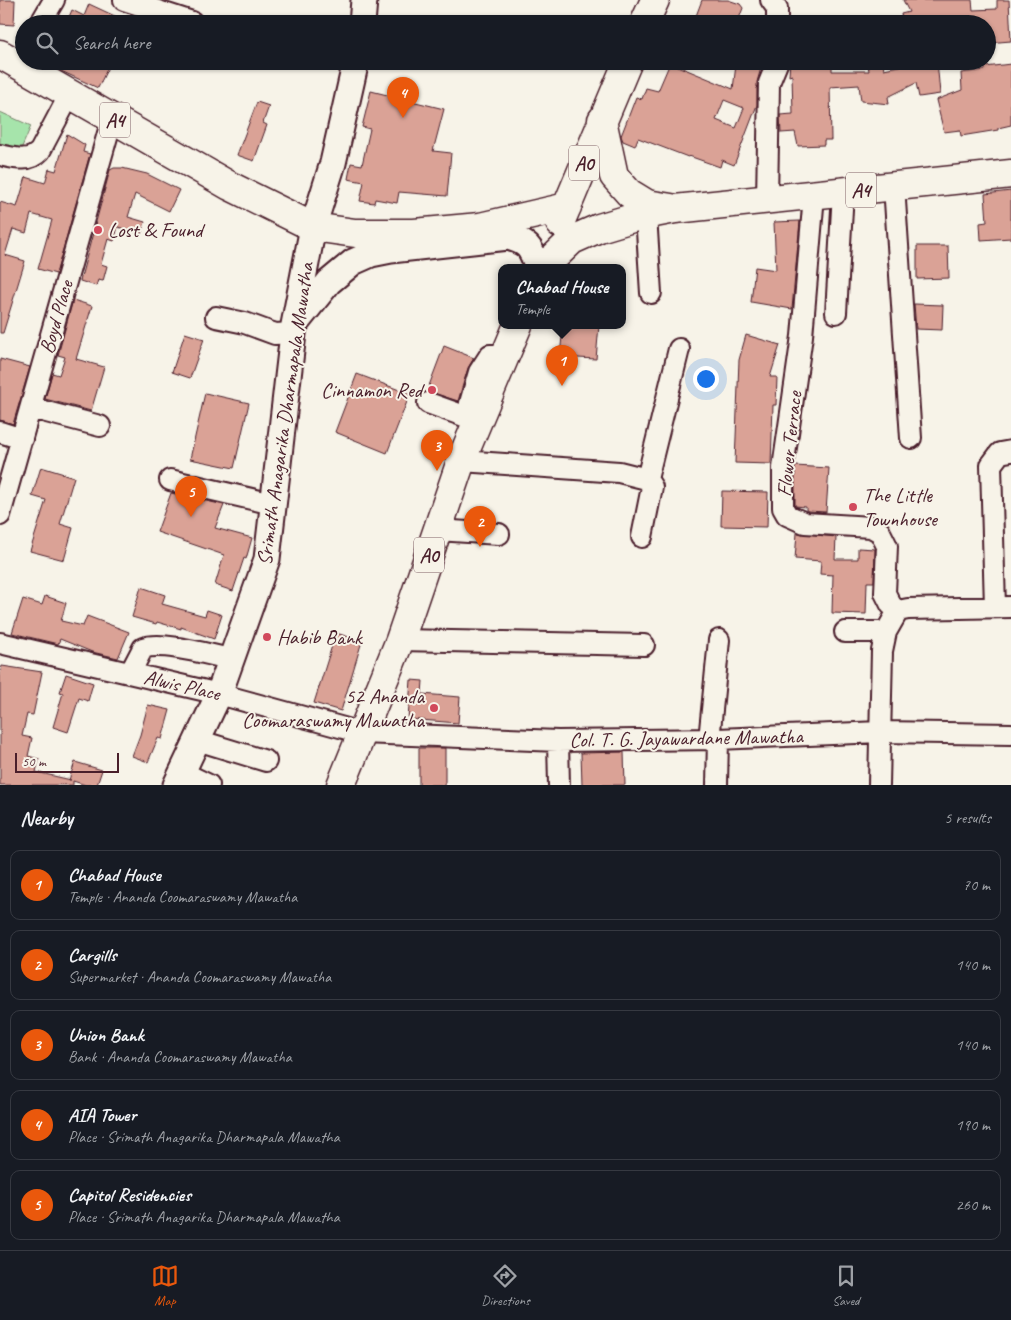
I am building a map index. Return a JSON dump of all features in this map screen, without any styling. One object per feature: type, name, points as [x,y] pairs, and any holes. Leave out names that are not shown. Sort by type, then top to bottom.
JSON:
[{"type":"highway","points":[[648,15],[654,0]]},
{"type":"highway","name":"A4","points":[[34,70],[112,119],[230,186],[313,228],[355,233],[424,232],[480,227],[566,207]]},
{"type":"highway","name":"A0","points":[[542,264],[624,70]]},
{"type":"highway","name":"A4","points":[[602,120],[614,176],[629,193],[647,204],[675,209]]},
{"type":"highway","name":"A4","points":[[544,264],[572,240],[604,226],[675,209],[1011,174]]},
{"type":"highway","name":"A0","points":[[341,785],[400,640],[461,460],[516,329]]},
{"type":"main road","points":[[363,15],[364,0]]},
{"type":"main road","name":"Srimath Anagarika Dharmapala Mawatha","points":[[179,778],[219,694],[267,559],[293,329],[313,228],[333,163],[354,70]]},
{"type":"main road","points":[[293,329],[329,282],[353,262],[371,254],[391,250],[508,237],[525,243],[539,264]]},
{"type":"street","points":[[45,15],[54,0]]},
{"type":"street","points":[[124,0],[170,15]]},
{"type":"street","points":[[771,0],[777,8],[777,15]]},
{"type":"street","points":[[767,200],[769,83],[774,70]]},
{"type":"street","points":[[0,155],[16,159],[28,159],[36,156],[40,152],[70,94]]},
{"type":"street","name":"Boyd Place","points":[[0,515],[112,119]]},
{"type":"street","points":[[894,186],[911,438]]},
{"type":"street","points":[[836,313],[843,192]]},
{"type":"street","name":"Flower Terrace","points":[[814,195],[802,336],[783,468],[783,508],[787,515],[805,523],[871,527],[880,532],[887,546],[885,593],[898,612]]},
{"type":"street","points":[[646,215],[651,293]]},
{"type":"street","points":[[216,317],[245,323],[274,334],[293,329]]},
{"type":"street","points":[[647,479],[679,350]]},
{"type":"street","points":[[428,402],[479,417]]},
{"type":"street","points":[[31,408],[100,426]]},
{"type":"street","points":[[0,432],[22,439]]},
{"type":"street","points":[[879,785],[882,651],[886,632],[898,612],[908,609],[1003,607],[991,465],[1000,453],[1011,451]]},
{"type":"street","points":[[461,460],[619,472],[647,479],[652,487],[642,537]]},
{"type":"street","points":[[170,480],[274,504]]},
{"type":"street","points":[[438,530],[499,534]]},
{"type":"street","points":[[845,632],[886,632]]},
{"type":"street","points":[[400,640],[644,645]]},
{"type":"street","points":[[717,785],[713,740],[719,640]]},
{"type":"street","name":"Alwis Place","points":[[0,643],[219,694],[362,733]]},
{"type":"street","points":[[130,673],[143,648],[150,645],[232,659]]},
{"type":"street","name":"Col. T. G. Jayawardane Mawatha","points":[[362,733],[558,741],[713,740],[880,732],[1011,734]]},
{"type":"street","points":[[197,740],[266,761]]},
{"type":"street","points":[[558,741],[559,785]]},
{"type":"street","points":[[179,778],[209,785]]},
{"type":"green space","points":[[0,112],[31,126],[19,154],[0,145]]},
{"type":"building","points":[[0,0],[15,0],[14,25],[0,24]]},
{"type":"building","points":[[702,0],[728,0],[740,4],[743,8],[740,15],[696,15]]},
{"type":"building","points":[[903,0],[972,0],[973,10],[997,9],[997,0],[1009,0],[1011,41],[996,42],[996,15],[901,15],[909,12]]},
{"type":"building","points":[[89,4],[113,15],[84,15]]},
{"type":"building","points":[[72,10],[82,15],[70,15]]},
{"type":"building","points":[[1011,64],[1011,125],[998,128],[998,130],[961,136],[960,130],[944,132],[936,100],[962,90],[961,73],[996,70],[996,66]]},
{"type":"building","points":[[59,70],[107,70],[98,88]]},
{"type":"building","points":[[667,70],[687,70],[733,89],[735,70],[760,70],[757,82],[757,105],[734,165],[722,160],[720,167],[638,138],[635,146],[623,141],[621,136],[636,97],[642,99],[646,88],[658,91]],"holes":[[[724,100],[744,108],[736,128],[716,120]]]},
{"type":"building","points":[[789,70],[938,70],[940,94],[919,97],[916,83],[888,97],[889,104],[861,101],[859,85],[830,87],[831,140],[824,140],[824,145],[798,146],[795,132],[781,133],[780,115],[793,114],[792,75],[789,76]]},
{"type":"building","points":[[371,91],[444,109],[433,151],[451,153],[447,196],[399,192],[397,203],[375,199],[374,203],[360,201],[364,182],[348,179],[351,163],[362,165],[370,129],[362,127]]},
{"type":"building","points":[[257,102],[269,106],[263,123],[267,125],[254,161],[237,155]]},
{"type":"building","points":[[67,134],[85,145],[83,152],[90,154],[56,274],[38,269],[52,220],[31,214],[26,233],[13,229],[5,255],[25,261],[3,333],[0,333],[0,202],[17,207],[26,177],[45,183],[49,169],[56,171]]},
{"type":"building","points":[[114,168],[147,174],[179,190],[169,211],[135,194],[128,217],[145,222],[141,234],[118,227],[114,241],[108,239],[101,264],[107,266],[103,281],[98,280],[96,286],[80,281],[110,170]]},
{"type":"building","points":[[1011,191],[1011,238],[981,240],[980,223],[987,222],[985,194]]},
{"type":"building","points":[[800,221],[792,309],[751,302],[755,267],[776,270],[774,222]]},
{"type":"building","points":[[917,246],[948,246],[949,278],[917,279]]},
{"type":"building","points":[[73,300],[92,306],[76,359],[104,367],[91,411],[45,399],[52,373],[59,375],[65,357],[58,355]]},
{"type":"building","points":[[914,304],[943,305],[942,330],[916,329]]},
{"type":"building","points":[[563,329],[599,329],[596,359],[560,357]]},
{"type":"building","points":[[185,333],[204,339],[190,378],[172,372]]},
{"type":"building","points":[[746,335],[780,345],[770,377],[777,377],[776,405],[773,405],[771,464],[735,463],[739,360]]},
{"type":"building","points":[[444,346],[474,358],[468,368],[458,401],[427,391]]},
{"type":"building","points":[[0,359],[30,367],[13,424],[0,420]]},
{"type":"building","points":[[357,374],[410,394],[387,453],[335,432]]},
{"type":"building","points":[[205,393],[249,403],[234,468],[190,459]]},
{"type":"building","points":[[795,466],[829,468],[826,512],[808,511],[806,507],[795,506]]},
{"type":"building","points":[[41,467],[74,477],[60,524],[73,528],[64,560],[30,551],[46,500],[32,496]]},
{"type":"building","points":[[722,491],[768,492],[767,527],[721,526]]},
{"type":"building","points":[[171,493],[224,505],[215,528],[252,538],[233,591],[215,585],[224,555],[157,532]]},
{"type":"building","points":[[797,533],[836,537],[835,559],[858,559],[858,548],[875,549],[874,582],[867,582],[866,614],[832,613],[833,575],[820,574],[821,561],[795,559]]},
{"type":"building","points":[[141,587],[165,595],[162,604],[205,616],[207,610],[222,615],[214,639],[181,627],[181,629],[157,622],[156,624],[132,617]]},
{"type":"building","points":[[45,596],[66,603],[61,621],[83,626],[87,616],[129,632],[118,658],[92,652],[60,639],[58,644],[12,633],[23,599],[42,605]]},
{"type":"building","points":[[336,633],[362,641],[341,711],[314,703]]},
{"type":"building","points":[[2,666],[42,672],[33,715],[27,714],[22,736],[32,738],[28,756],[39,759],[36,772],[69,780],[75,762],[102,770],[97,785],[86,785],[73,781],[73,785],[0,785],[0,673]]},
{"type":"building","points":[[66,674],[93,683],[88,701],[79,698],[68,732],[53,727],[63,693],[60,692]]},
{"type":"building","name":"52 Ananda Coomaraswamy Mawatha","points":[[411,680],[423,681],[422,694],[460,697],[458,723],[408,719]]},
{"type":"building","points":[[148,705],[170,710],[162,739],[158,738],[148,762],[132,756]]},
{"type":"building","points":[[419,748],[445,748],[445,785],[419,785]]},
{"type":"building","points":[[624,752],[625,785],[582,785],[581,753]]},
{"type":"place","name":"AIA Tower","points":[[403,118]]},
{"type":"place","name":"Lost & Found","points":[[98,230]]},
{"type":"place","name":"Chabad House","points":[[562,386]]},
{"type":"place","name":"Cinnamon Red","points":[[432,390]]},
{"type":"place","name":"Union Bank","points":[[437,471]]},
{"type":"place","name":"The Little Townhouse","points":[[853,507]]},
{"type":"place","name":"Capitol Residencies","points":[[191,517]]},
{"type":"place","name":"Cargills","points":[[480,547]]},
{"type":"place","name":"Habib Bank","points":[[267,637]]},
{"type":"place","name":"52 Ananda Coomaraswamy Mawatha","points":[[434,708]]}]
